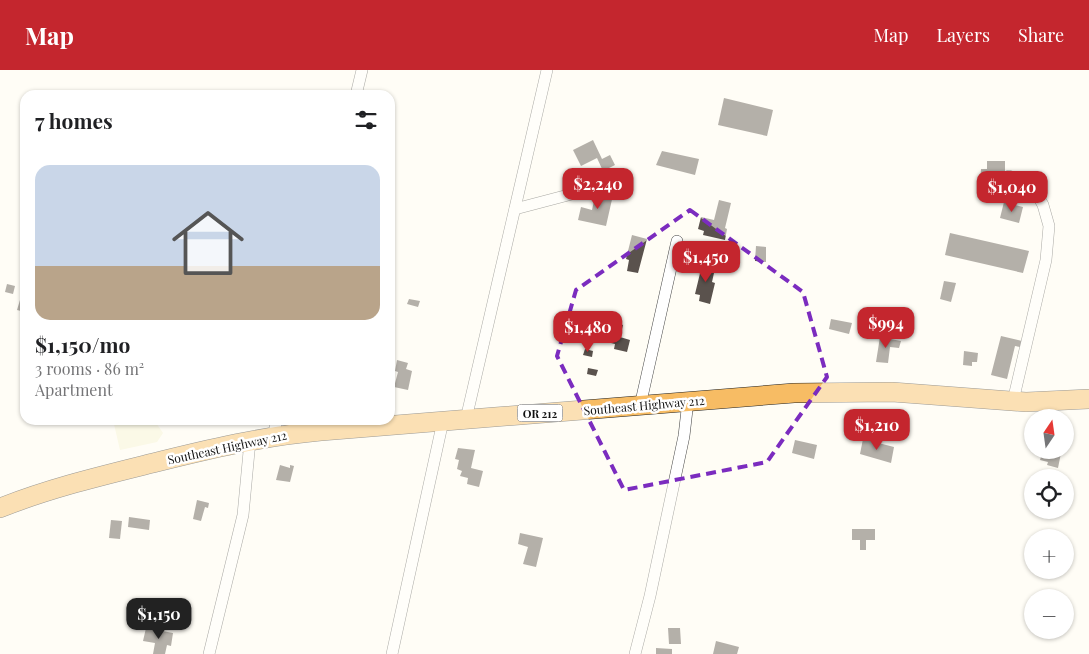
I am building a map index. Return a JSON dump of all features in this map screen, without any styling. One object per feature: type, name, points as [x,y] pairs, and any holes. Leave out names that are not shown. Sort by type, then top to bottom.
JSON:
[{"type":"highway","name":"Southeast Highway 212","points":[[395,423],[443,421],[794,393],[855,392],[1013,401],[1057,402],[1089,400]]},
{"type":"highway","name":"Southeast Highway 212","points":[[0,508],[81,481],[250,440],[275,428],[347,425]]},
{"type":"street","points":[[357,90],[362,70]]},
{"type":"street","points":[[466,419],[547,70]]},
{"type":"street","points":[[1009,176],[1032,185],[1043,205],[1049,226],[1046,260],[1013,401]]},
{"type":"street","points":[[514,209],[572,194],[590,187]]},
{"type":"street","points":[[640,406],[677,241]]},
{"type":"street","points":[[635,654],[650,597],[684,436],[688,401]]},
{"type":"street","points":[[392,654],[443,421]]},
{"type":"street","points":[[209,654],[243,515],[250,440]]},
{"type":"highlighted area","points":[[690,210],[803,292],[827,377],[767,462],[624,490],[557,356],[576,290]]},
{"type":"shaded area","points":[[114,425],[157,425],[163,433],[157,442],[120,450]]},
{"type":"building","points":[[724,98],[773,110],[767,136],[718,125]]},
{"type":"building","points":[[593,140],[602,159],[610,155],[615,165],[603,171],[597,158],[581,166],[573,150]]},
{"type":"building","points":[[662,151],[699,159],[695,175],[656,165]]},
{"type":"building","points":[[987,161],[1005,161],[1005,187],[1001,188],[1000,199],[985,199],[985,186],[980,186],[981,169],[987,169]]},
{"type":"building","points":[[596,191],[613,195],[606,226],[578,220],[581,207],[592,210]]},
{"type":"building","points":[[719,200],[731,203],[725,228],[727,229],[725,240],[703,235],[704,231],[698,229],[701,217],[714,220]]},
{"type":"building","points":[[1004,202],[1023,207],[1019,223],[1000,218]]},
{"type":"building","points":[[950,233],[1029,251],[1023,273],[945,255]]},
{"type":"building","points":[[632,235],[647,239],[638,273],[627,271],[629,260],[626,259]]},
{"type":"building","points":[[756,246],[766,247],[766,262],[755,261]]},
{"type":"building","points":[[703,261],[716,264],[712,282],[715,283],[710,304],[699,301],[700,295],[695,294]]},
{"type":"building","points":[[944,281],[956,283],[951,302],[940,299]]},
{"type":"building","points":[[7,284],[15,286],[13,294],[5,292]]},
{"type":"building","points":[[409,299],[420,301],[418,307],[407,304]]},
{"type":"building","points":[[20,300],[20,311],[17,310]]},
{"type":"building","points":[[831,319],[852,323],[849,334],[829,329]]},
{"type":"building","points":[[608,321],[623,325],[620,337],[630,340],[627,352],[614,349],[615,344],[603,341]]},
{"type":"building","points":[[1001,336],[1022,341],[1020,347],[1015,346],[1007,379],[991,375]]},
{"type":"building","points":[[880,337],[901,341],[899,348],[890,347],[888,363],[876,362]]},
{"type":"building","points":[[585,349],[593,351],[592,357],[583,355]]},
{"type":"building","points":[[964,351],[978,353],[977,362],[972,362],[972,366],[963,365]]},
{"type":"building","points":[[397,360],[408,363],[406,369],[412,371],[408,390],[395,387],[398,372],[395,371]]},
{"type":"building","points":[[588,368],[598,370],[596,376],[587,374]]},
{"type":"building","points":[[863,439],[894,447],[891,463],[860,454]]},
{"type":"building","points":[[795,440],[817,445],[814,459],[792,453]]},
{"type":"building","points":[[458,448],[475,450],[471,468],[483,471],[479,487],[467,484],[468,478],[460,476],[462,471],[457,469],[459,460],[455,459]]},
{"type":"building","points":[[1060,459],[1058,468],[1047,465],[1048,462],[1040,460]]},
{"type":"building","points":[[280,465],[290,468],[290,465],[294,466],[290,482],[276,480]]},
{"type":"building","points":[[197,500],[209,503],[208,508],[205,507],[201,521],[193,519]]},
{"type":"building","points":[[129,517],[150,520],[149,530],[128,527]]},
{"type":"building","points":[[111,520],[122,521],[120,539],[109,538]]},
{"type":"building","points":[[852,529],[875,529],[875,540],[866,540],[866,550],[860,550],[860,540],[852,540]]},
{"type":"building","points":[[520,533],[543,538],[536,567],[523,564],[528,547],[518,544]]},
{"type":"building","points":[[146,628],[173,633],[171,646],[167,645],[165,654],[153,654],[155,643],[143,641]]},
{"type":"building","points":[[668,628],[680,628],[681,644],[669,644]]},
{"type":"building","points":[[716,641],[739,647],[737,654],[713,654]]},
{"type":"building","points":[[656,648],[672,649],[672,654],[656,654]]}]
